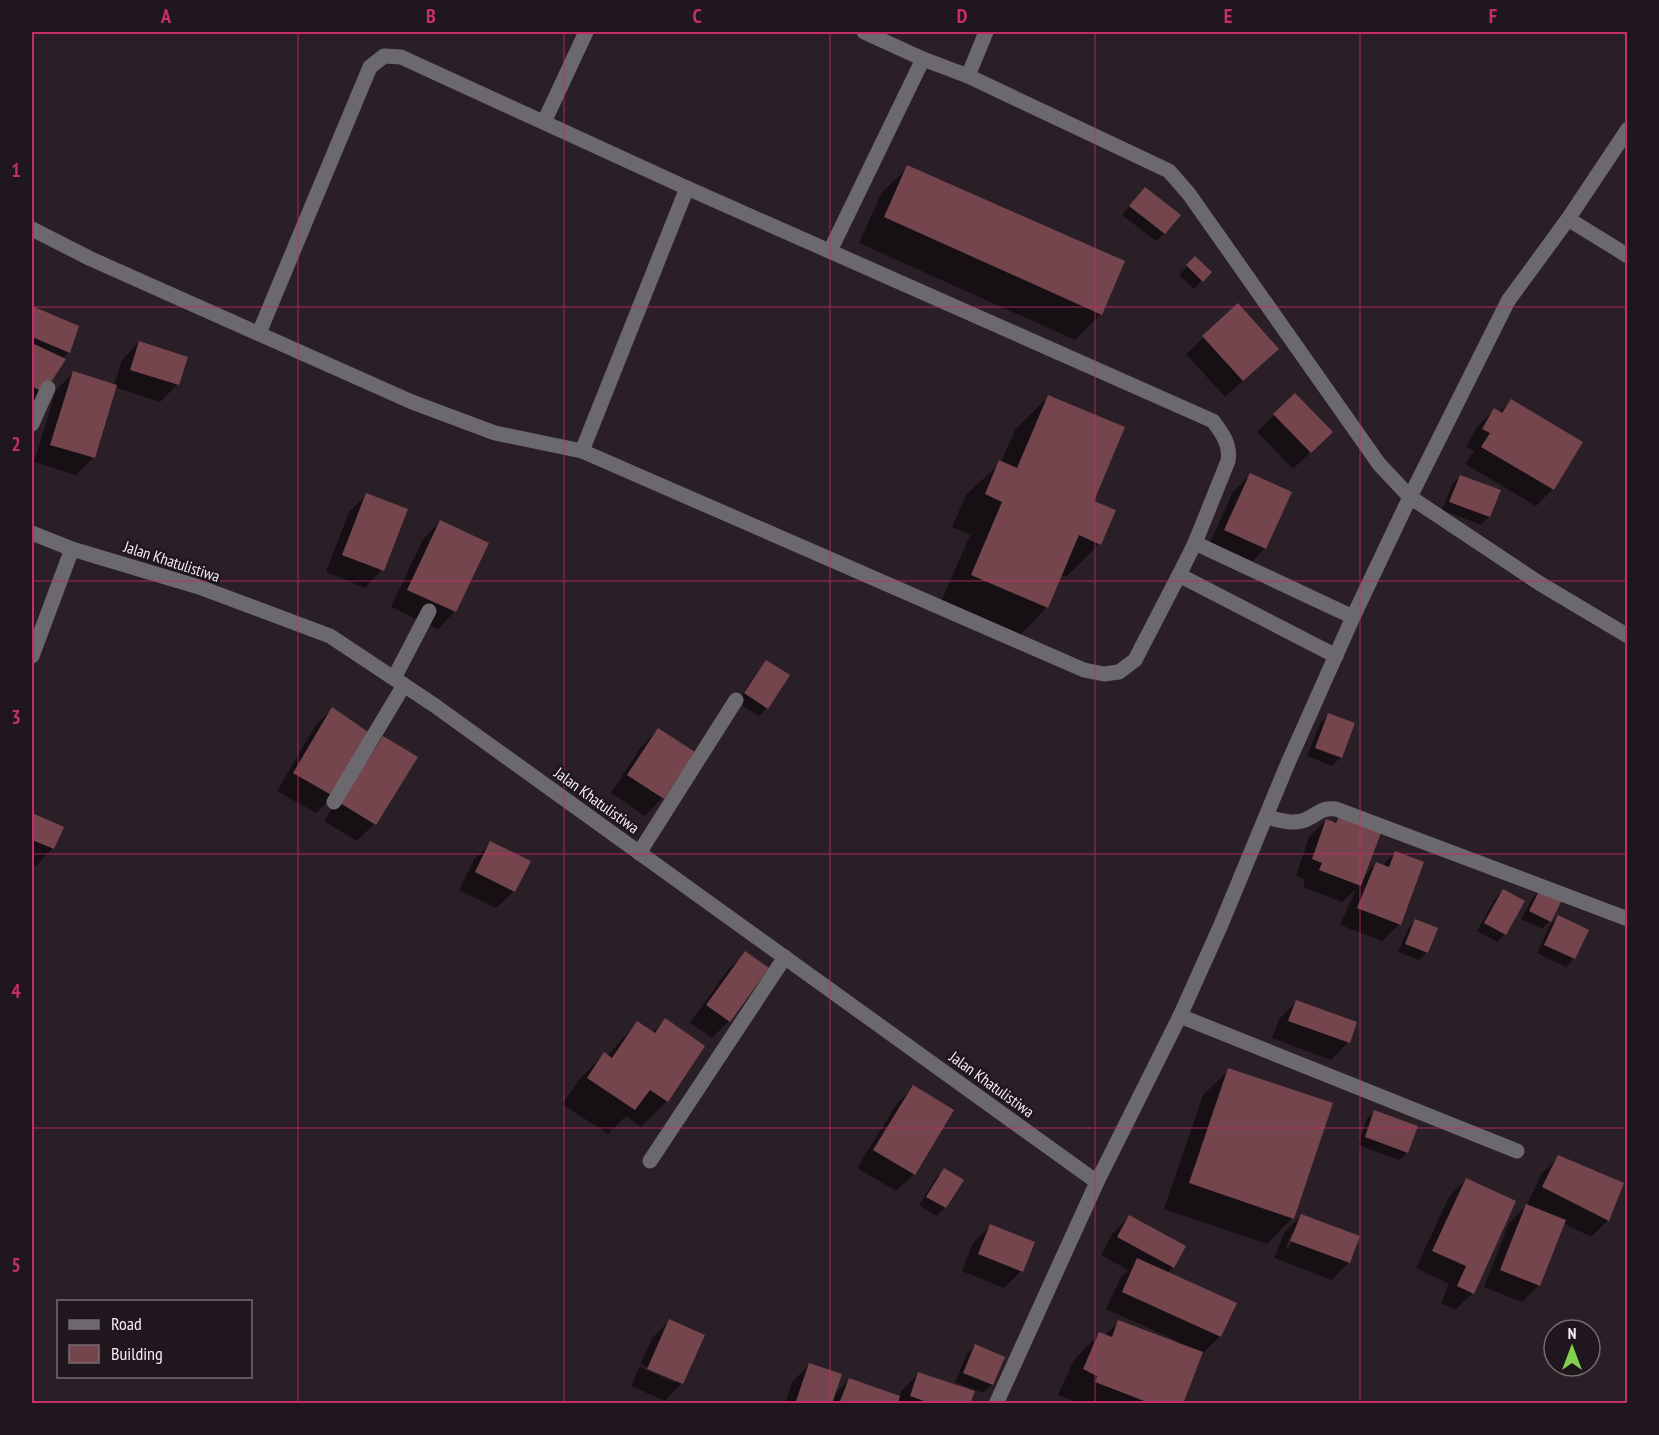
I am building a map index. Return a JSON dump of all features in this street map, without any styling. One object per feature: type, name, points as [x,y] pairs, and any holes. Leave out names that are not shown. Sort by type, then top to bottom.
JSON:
[{"type":"street","points":[[544,122],[586,32]]},
{"type":"street","points":[[864,32],[923,59],[968,76],[1170,171],[1189,194],[1379,464],[1410,496],[1539,583],[1628,636]]},
{"type":"street","points":[[968,76],[986,32]]},
{"type":"street","points":[[32,229],[90,259],[412,402],[495,434],[582,451],[1084,670],[1104,674],[1119,672],[1134,660],[1195,543],[1230,451],[1222,433],[1213,421],[687,188],[401,57],[384,56],[370,68],[259,333]]},
{"type":"street","points":[[830,251],[923,59]]},
{"type":"street","points":[[996,1404],[1097,1182],[1180,1016],[1353,617],[1410,496],[1508,301],[1568,219],[1628,129]]},
{"type":"street","points":[[582,451],[687,188]]},
{"type":"street","points":[[1568,219],[1628,256]]},
{"type":"street","points":[[32,424],[48,388]]},
{"type":"street","name":"Jalan Khatulistiwa","points":[[32,534],[72,549],[199,587],[330,636],[399,682],[1097,1182]]},
{"type":"street","points":[[1195,543],[1353,617]]},
{"type":"street","points":[[32,656],[72,549]]},
{"type":"street","points":[[1179,575],[1336,656]]},
{"type":"street","points":[[334,802],[399,682],[429,611]]},
{"type":"street","points":[[639,853],[736,700]]},
{"type":"street","points":[[1266,817],[1290,823],[1308,819],[1325,808],[1336,809],[1628,919]]},
{"type":"street","points":[[650,1161],[785,957]]},
{"type":"street","points":[[1180,1016],[1517,1151]]},
{"type":"building","points":[[907,165],[1125,261],[1102,315],[884,217]]},
{"type":"building","points":[[1145,187],[1181,215],[1165,234],[1129,206]]},
{"type":"building","points":[[1195,256],[1212,272],[1203,282],[1186,265]]},
{"type":"building","points":[[1238,303],[1279,349],[1243,381],[1202,336]]},
{"type":"building","points":[[32,306],[79,326],[70,353],[32,337]]},
{"type":"building","points":[[139,341],[188,357],[179,385],[130,370]]},
{"type":"building","points":[[32,343],[66,359],[44,393],[32,386]]},
{"type":"building","points":[[73,371],[117,385],[95,458],[50,445]]},
{"type":"building","points":[[1295,393],[1333,432],[1311,453],[1273,414]]},
{"type":"building","points":[[1048,395],[1125,427],[1094,501],[1116,510],[1101,545],[1079,535],[1048,608],[971,575],[1002,502],[985,494],[999,460],[1017,468]]},
{"type":"building","points":[[1511,399],[1583,442],[1554,490],[1481,447],[1490,433],[1482,429],[1494,408],[1502,413]]},
{"type":"building","points":[[1250,473],[1292,492],[1266,549],[1224,530]]},
{"type":"building","points":[[1460,475],[1501,490],[1490,517],[1449,502]]},
{"type":"building","points":[[366,493],[408,509],[384,571],[342,555]]},
{"type":"building","points":[[440,520],[489,543],[456,612],[407,590]]},
{"type":"building","points":[[766,660],[790,675],[768,709],[744,693]]},
{"type":"building","points":[[332,707],[371,734],[335,797],[293,773]]},
{"type":"building","points":[[1328,713],[1355,723],[1342,758],[1315,748]]},
{"type":"building","points":[[658,728],[695,752],[664,799],[627,775]]},
{"type":"building","points":[[383,736],[418,757],[376,825],[340,803]]},
{"type":"building","points":[[32,813],[64,827],[54,849],[32,840]]},
{"type":"building","points":[[1340,814],[1382,830],[1361,886],[1319,870],[1322,863],[1312,859],[1326,819],[1336,823]]},
{"type":"building","points":[[490,841],[531,861],[515,892],[475,872]]},
{"type":"building","points":[[1395,851],[1424,862],[1401,925],[1357,908],[1376,862],[1389,867]]},
{"type":"building","points":[[1503,889],[1525,901],[1506,935],[1484,923]]},
{"type":"building","points":[[1540,889],[1562,900],[1551,922],[1529,911]]},
{"type":"building","points":[[1558,915],[1589,930],[1575,959],[1544,945]]},
{"type":"building","points":[[1415,919],[1438,928],[1428,953],[1405,944]]},
{"type":"building","points":[[745,951],[769,968],[730,1022],[706,1005]]},
{"type":"building","points":[[1296,1000],[1357,1022],[1350,1043],[1288,1021]]},
{"type":"building","points":[[665,1018],[705,1046],[668,1102],[650,1090],[635,1110],[587,1078],[604,1052],[612,1058],[637,1021],[655,1033]]},
{"type":"building","points":[[1228,1068],[1333,1103],[1294,1219],[1189,1183]]},
{"type":"building","points":[[913,1085],[954,1110],[915,1175],[873,1150]]},
{"type":"building","points":[[1374,1110],[1418,1126],[1408,1153],[1365,1137]]},
{"type":"building","points":[[1558,1155],[1624,1183],[1609,1221],[1542,1187]]},
{"type":"building","points":[[944,1168],[964,1180],[946,1208],[926,1197]]},
{"type":"building","points":[[1466,1178],[1516,1201],[1474,1294],[1457,1286],[1466,1266],[1432,1251]]},
{"type":"building","points":[[1526,1204],[1566,1220],[1540,1286],[1500,1270]]},
{"type":"building","points":[[1301,1214],[1360,1236],[1350,1263],[1290,1241]]},
{"type":"building","points":[[1129,1215],[1186,1246],[1174,1268],[1117,1237]]},
{"type":"building","points":[[990,1224],[1035,1242],[1023,1272],[978,1254]]},
{"type":"building","points":[[1137,1258],[1237,1303],[1221,1337],[1122,1292]]},
{"type":"building","points":[[669,1319],[705,1335],[683,1384],[647,1369]]},
{"type":"building","points":[[1118,1320],[1203,1352],[1183,1404],[1152,1404],[1095,1382],[1097,1376],[1083,1369],[1099,1332],[1112,1337]]},
{"type":"building","points":[[975,1344],[1005,1357],[993,1385],[963,1373]]},
{"type":"building","points":[[809,1363],[842,1374],[832,1404],[795,1404]]},
{"type":"building","points":[[918,1372],[975,1391],[970,1404],[923,1404],[924,1401],[910,1396]]},
{"type":"building","points":[[849,1378],[900,1396],[898,1404],[839,1404]]}]
